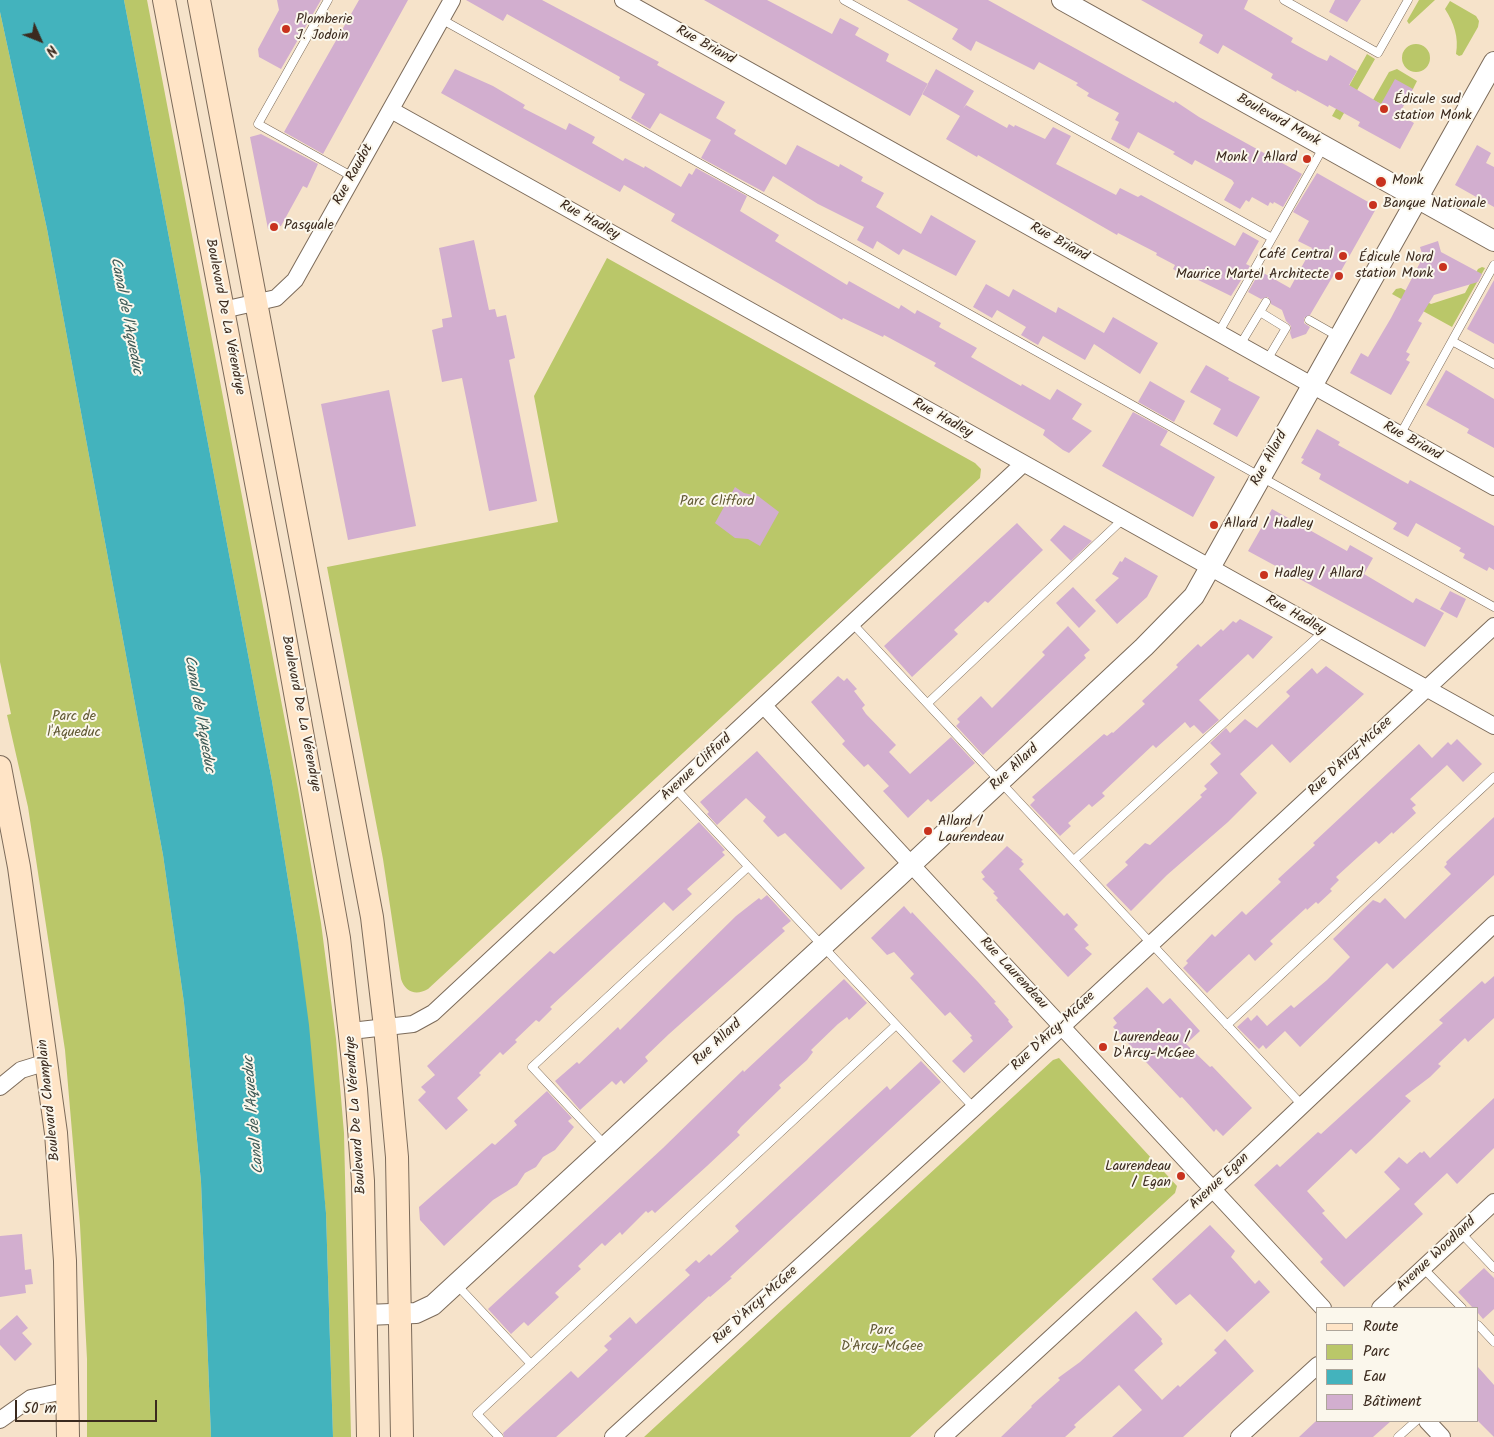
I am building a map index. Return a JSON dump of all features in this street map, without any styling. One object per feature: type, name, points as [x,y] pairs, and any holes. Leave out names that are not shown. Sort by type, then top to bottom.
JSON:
[{"type":"main road","name":"Boulevard De La Vérendrye","points":[[164,0],[334,897],[351,1031],[363,1181],[368,1437]]},
{"type":"main road","points":[[199,0],[255,303],[364,869],[385,1027],[397,1157],[402,1437]]},
{"type":"main road","name":"Boulevard Champlain","points":[[0,766],[4,812],[19,866],[56,1133],[65,1261],[68,1437]]},
{"type":"street","name":"Rue Raudot","points":[[223,310],[276,298],[288,288],[353,177],[452,0]]},
{"type":"street","name":"Rue Briand","points":[[623,0],[1494,487]]},
{"type":"street","name":"Boulevard Monk","points":[[1062,0],[1494,241]]},
{"type":"street","name":"Rue Allard","points":[[366,1315],[424,1311],[456,1284],[912,864],[1167,624],[1194,596],[1494,62]]},
{"type":"street","name":"Rue Hadley","points":[[391,110],[1122,520],[1494,726]]},
{"type":"street","name":"Avenue Clifford","points":[[351,1031],[413,1024],[433,1014],[1023,464]]},
{"type":"street","name":"Rue D'Arcy-McGee","points":[[613,1437],[974,1108],[1494,626]]},
{"type":"street","name":"Rue Laurendeau","points":[[764,706],[1322,1307]]},
{"type":"street","name":"Avenue Egan","points":[[943,1437],[1213,1189],[1494,924]]},
{"type":"street","points":[[0,1087],[21,1070],[47,1062]]},
{"type":"street","name":"Avenue Woodland","points":[[1381,1307],[1494,1202]]},
{"type":"street","points":[[1239,1437],[1316,1367]]},
{"type":"street","points":[[0,1420],[31,1398],[68,1390]]},
{"type":"street","points":[[1428,1422],[1442,1437]]},
{"type":"lane","points":[[328,0],[258,124],[353,177]]},
{"type":"lane","points":[[844,0],[1272,238]]},
{"type":"lane","points":[[1284,0],[1378,53],[1408,0]]},
{"type":"lane","points":[[441,19],[1494,607]]},
{"type":"lane","points":[[1219,332],[1324,146]]},
{"type":"lane","points":[[1400,435],[1494,265]]},
{"type":"lane","points":[[1240,345],[1266,302]]},
{"type":"lane","points":[[1260,312],[1286,328],[1267,360]]},
{"type":"lane","points":[[1309,320],[1339,338]]},
{"type":"lane","points":[[1452,341],[1494,364]]},
{"type":"lane","points":[[928,703],[1122,520]]},
{"type":"lane","points":[[852,623],[1302,1105]]},
{"type":"lane","points":[[1074,860],[1323,632]]},
{"type":"lane","points":[[1227,1025],[1494,777]]},
{"type":"lane","points":[[675,788],[974,1108]]},
{"type":"lane","points":[[606,1146],[532,1066],[748,867]]},
{"type":"lane","points":[[499,1437],[477,1414],[896,1025]]},
{"type":"lane","points":[[1461,1233],[1494,1268]]},
{"type":"lane","points":[[1423,1268],[1461,1307]]},
{"type":"lane","points":[[456,1284],[531,1364]]},
{"type":"lane","points":[[1479,1326],[1494,1342]]},
{"type":"lane","points":[[1398,1437],[1415,1422]]},
{"type":"green space","points":[[124,0],[147,0],[298,789],[321,923],[336,1039],[344,1133],[351,1437],[333,1437],[326,1213],[297,935],[272,781]]},
{"type":"green space","points":[[1419,0],[1435,0],[1409,24],[1407,21]]},
{"type":"green space","points":[[1450,1],[1476,16],[1479,21],[1478,27],[1462,55],[1459,56],[1456,54],[1455,30],[1445,9]]},
{"type":"green space","name":"Parc de l'Aqueduc","points":[[0,12],[47,229],[163,855],[184,1003],[201,1182],[211,1437],[87,1437],[87,1359],[80,1225],[65,1050],[28,807],[7,715],[11,714],[0,662]]},
{"type":"green space","points":[[1416,44],[1426,48],[1430,58],[1426,68],[1416,72],[1406,68],[1402,58],[1406,48]]},
{"type":"green space","points":[[1367,54],[1375,59],[1340,120],[1332,116]]},
{"type":"green space","points":[[1397,69],[1417,81],[1413,89],[1381,104],[1373,100],[1389,72]]},
{"type":"green space","name":"Parc Clifford","points":[[607,258],[975,463],[981,469],[980,478],[428,989],[415,992],[408,990],[401,979],[383,859],[327,567],[558,522],[534,396]]},
{"type":"green space","points":[[1485,268],[1452,327],[1392,294],[1396,289],[1401,288],[1431,304],[1465,293],[1478,269]]},
{"type":"green space","name":"Parc D'Arcy-McGee","points":[[1059,1058],[1177,1186],[1175,1193],[910,1437],[644,1437],[1053,1060]]},
{"type":"water","name":"Canal de l'Aqueduc","points":[[0,0],[124,0],[272,781],[297,935],[309,1025],[326,1213],[333,1437],[211,1437],[201,1182],[184,1003],[163,855],[47,229],[0,12]]},
{"type":"building","name":"Plomberie J. Jodoin","points":[[277,0],[321,0],[281,69],[259,57],[258,49],[279,10]]},
{"type":"building","points":[[359,0],[408,0],[323,154],[284,132]]},
{"type":"building","points":[[466,0],[542,0],[659,62],[657,65],[725,102],[716,118],[736,130],[734,134],[786,165],[797,145],[839,167],[840,164],[863,177],[861,181],[884,193],[876,207],[921,234],[931,215],[976,241],[956,276],[903,249],[899,255],[877,241],[873,249],[857,240],[864,227],[818,204],[773,176],[764,192],[701,158],[711,140],[660,113],[650,129],[631,118],[645,94],[619,80],[620,77],[507,14],[503,21]]},
{"type":"building","points":[[704,0],[767,0],[832,34],[840,18],[859,28],[855,35],[889,54],[886,61],[928,84],[910,116]]},
{"type":"building","points":[[907,0],[988,0],[1174,103],[1175,101],[1199,117],[1302,174],[1283,207],[1274,202],[1273,204],[1270,202],[1268,206],[1252,197],[1249,202],[1246,200],[1240,209],[1224,200],[1234,183],[1232,180],[1195,160],[1192,165],[1173,154],[1175,152],[1138,132],[1129,149],[1111,139],[1119,122],[1115,120],[1119,113],[1087,96],[1089,93],[1076,85],[1078,83],[1039,62],[1034,70],[976,41],[971,51],[952,39],[958,29]]},
{"type":"building","points":[[1141,0],[1248,0],[1244,9],[1293,38],[1291,42],[1327,61],[1330,55],[1357,71],[1349,85],[1381,104],[1395,79],[1413,89],[1399,114],[1414,123],[1400,149],[1358,126],[1360,122],[1329,105],[1328,107],[1271,78],[1273,74],[1223,45],[1218,54],[1199,43],[1203,35]]},
{"type":"building","points":[[1335,0],[1361,0],[1347,22],[1329,12]]},
{"type":"building","points":[[455,69],[493,86],[525,105],[523,108],[566,130],[569,123],[595,137],[592,143],[623,161],[625,158],[644,168],[645,166],[681,187],[689,173],[692,175],[696,168],[747,196],[740,211],[779,235],[775,241],[847,285],[849,281],[899,309],[901,305],[915,314],[917,310],[941,323],[939,327],[977,348],[971,357],[1021,386],[1022,384],[1050,400],[1057,389],[1082,404],[1072,419],[1092,431],[1069,453],[1063,450],[1043,435],[1045,430],[934,366],[936,363],[884,335],[883,337],[843,318],[842,320],[671,221],[675,214],[624,185],[620,192],[441,93]]},
{"type":"building","points":[[936,69],[974,91],[963,109],[966,105],[1007,128],[1009,124],[1014,127],[1015,125],[1045,139],[1053,127],[1071,136],[1056,164],[1116,195],[1120,188],[1138,197],[1141,195],[1235,246],[1243,232],[1259,241],[1246,264],[1250,266],[1231,296],[1186,274],[1185,276],[1173,269],[1175,265],[1156,255],[1157,253],[1118,233],[1117,235],[978,155],[977,157],[946,139],[960,116],[922,94]]},
{"type":"building","points":[[261,134],[318,164],[307,188],[303,186],[281,226],[268,229],[250,137]]},
{"type":"building","points":[[1477,145],[1491,153],[1486,163],[1494,167],[1494,207],[1455,185]]},
{"type":"building","points":[[1317,173],[1377,207],[1337,278],[1333,276],[1310,315],[1304,318],[1304,323],[1310,327],[1306,334],[1292,339],[1290,333],[1291,326],[1286,321],[1282,310],[1271,304],[1268,297],[1261,299],[1248,292],[1260,271],[1290,288],[1312,248],[1298,241],[1309,221],[1293,212]]},
{"type":"building","points":[[474,240],[489,310],[495,309],[497,317],[506,315],[515,358],[509,360],[537,501],[489,511],[462,378],[442,382],[432,330],[443,327],[442,319],[452,317],[439,248]]},
{"type":"building","points":[[1438,241],[1441,252],[1482,274],[1478,282],[1434,295],[1418,321],[1422,323],[1406,352],[1410,354],[1406,360],[1410,362],[1391,395],[1350,373],[1361,353],[1368,357],[1391,318],[1423,257],[1420,247]]},
{"type":"building","points":[[1494,280],[1494,344],[1467,329]]},
{"type":"building","points":[[986,284],[1009,297],[1013,289],[1056,313],[1058,307],[1104,333],[1113,317],[1158,343],[1140,374],[1094,344],[1085,360],[1043,336],[1038,345],[1021,335],[1026,327],[997,310],[992,318],[973,307]]},
{"type":"building","points":[[1206,365],[1229,378],[1228,380],[1260,397],[1237,437],[1213,424],[1221,409],[1190,392]]},
{"type":"building","points":[[1446,370],[1494,399],[1494,448],[1467,433],[1469,429],[1426,405]]},
{"type":"building","points":[[1150,381],[1185,401],[1174,422],[1138,402]]},
{"type":"building","points":[[389,390],[416,526],[348,540],[321,404]]},
{"type":"building","points":[[1133,412],[1168,431],[1160,445],[1215,477],[1193,517],[1102,466]]},
{"type":"building","points":[[1317,429],[1340,442],[1338,445],[1408,484],[1410,480],[1494,526],[1494,570],[1489,567],[1487,571],[1463,558],[1465,554],[1459,551],[1461,548],[1416,523],[1408,537],[1393,529],[1397,523],[1319,479],[1321,474],[1301,463],[1304,459],[1301,458]]},
{"type":"building","points":[[735,487],[744,493],[758,496],[779,512],[760,546],[748,539],[735,538],[715,523]]},
{"type":"building","points":[[1272,509],[1347,551],[1350,545],[1373,558],[1364,574],[1413,603],[1416,598],[1444,613],[1425,647],[1248,551]]},
{"type":"building","points":[[1017,523],[1043,550],[988,603],[985,601],[954,630],[958,634],[912,677],[884,646]]},
{"type":"building","points":[[1064,525],[1092,541],[1071,561],[1050,540]]},
{"type":"building","points":[[1125,557],[1158,576],[1147,597],[1117,624],[1095,600],[1119,578],[1112,574],[1120,561],[1122,562]]},
{"type":"building","points":[[1073,587],[1096,611],[1079,628],[1056,603]]},
{"type":"building","points":[[1450,591],[1466,599],[1457,618],[1440,609]]},
{"type":"building","points":[[1240,619],[1273,637],[1253,659],[1248,654],[1199,700],[1219,720],[1203,734],[1194,725],[1190,728],[1185,722],[1156,748],[1153,745],[1102,793],[1105,796],[1092,807],[1089,804],[1068,823],[1071,826],[1060,836],[1030,805],[1035,800],[1032,797],[1104,734],[1107,736],[1113,733],[1145,704],[1142,701],[1178,667],[1176,665],[1198,644],[1201,647],[1221,629],[1223,631],[1233,621],[1236,623]]},
{"type":"building","points":[[1068,626],[1090,650],[1084,655],[1086,658],[983,755],[956,726],[960,722],[957,719],[981,696],[992,708],[1045,655],[1042,652]]},
{"type":"building","points":[[1326,666],[1364,694],[1290,763],[1272,744],[1240,774],[1257,793],[1228,822],[1167,875],[1131,911],[1106,885],[1128,865],[1125,862],[1145,843],[1150,845],[1202,797],[1200,795],[1207,789],[1204,786],[1218,773],[1210,764],[1221,754],[1210,743],[1226,728],[1230,733],[1245,719],[1257,728],[1290,696],[1286,692],[1312,668],[1317,674]]},
{"type":"building","points":[[838,676],[844,681],[847,678],[857,689],[854,691],[865,705],[862,708],[866,714],[896,745],[889,752],[910,774],[951,737],[975,763],[931,802],[928,799],[908,818],[883,791],[889,786],[868,764],[864,767],[842,744],[845,741],[811,702]]},
{"type":"building","points":[[1457,739],[1482,764],[1463,782],[1447,765],[1410,799],[1416,805],[1412,808],[1416,813],[1379,844],[1376,841],[1336,877],[1339,880],[1330,889],[1332,891],[1318,904],[1316,902],[1307,910],[1306,908],[1270,941],[1273,944],[1255,961],[1249,954],[1207,993],[1183,968],[1188,963],[1186,961],[1212,934],[1215,937],[1242,911],[1246,915],[1281,882],[1278,879],[1315,845],[1313,843],[1419,744],[1432,758],[1448,742],[1451,745]]},
{"type":"building","points":[[757,751],[865,868],[841,890],[785,833],[778,837],[763,821],[766,817],[746,798],[717,825],[707,814],[709,812],[700,802]]},
{"type":"building","points":[[1494,817],[1494,875],[1393,969],[1387,963],[1300,1047],[1285,1031],[1266,1049],[1263,1045],[1259,1049],[1237,1027],[1248,1017],[1251,1021],[1257,1015],[1267,1026],[1291,1005],[1294,1008],[1327,980],[1350,957],[1333,939],[1373,900],[1380,903],[1385,898],[1405,919],[1451,874],[1444,867],[1447,864],[1446,862]]},
{"type":"building","points":[[699,822],[725,850],[722,852],[725,855],[687,889],[692,894],[673,911],[664,902],[550,1007],[552,1009],[539,1022],[536,1020],[515,1040],[517,1042],[503,1055],[500,1052],[479,1073],[481,1075],[457,1098],[468,1110],[446,1130],[418,1100],[426,1092],[421,1087],[435,1075],[427,1066],[550,951],[554,954]]},
{"type":"building","points":[[1007,846],[1023,860],[1021,861],[1024,864],[1019,869],[1064,916],[1067,913],[1078,925],[1074,929],[1089,945],[1085,948],[1092,954],[1068,977],[996,900],[998,898],[993,893],[995,892],[982,879],[985,877],[981,872]]},
{"type":"building","points":[[767,895],[791,921],[782,928],[785,931],[669,1034],[645,1057],[648,1061],[624,1084],[621,1080],[616,1085],[612,1081],[580,1110],[555,1081],[577,1062],[579,1064],[618,1027],[620,1030],[736,916],[759,898],[761,900]]},
{"type":"building","points":[[904,906],[911,914],[912,912],[978,982],[996,1002],[994,1003],[1013,1027],[964,1073],[952,1061],[973,1041],[970,1037],[972,1036],[950,1012],[945,1016],[932,1002],[910,978],[914,974],[894,952],[887,955],[871,938]]},
{"type":"building","points":[[1494,976],[1494,1018],[1468,1042],[1465,1038],[1438,1064],[1441,1066],[1430,1077],[1405,1096],[1411,1101],[1356,1154],[1351,1149],[1307,1191],[1325,1211],[1322,1213],[1346,1239],[1400,1189],[1384,1172],[1399,1157],[1407,1164],[1420,1152],[1424,1151],[1430,1158],[1494,1098],[1494,1148],[1457,1184],[1447,1173],[1414,1204],[1423,1214],[1344,1287],[1320,1262],[1323,1259],[1254,1185],[1277,1164],[1280,1167],[1318,1132],[1321,1134],[1443,1023],[1439,1020],[1482,981],[1485,984]]},
{"type":"building","points":[[844,979],[867,1003],[849,1020],[847,1017],[838,1024],[811,1050],[813,1052],[807,1060],[779,1085],[781,1088],[741,1127],[737,1132],[740,1135],[707,1166],[655,1213],[652,1210],[648,1213],[646,1211],[622,1235],[620,1232],[605,1246],[602,1243],[578,1266],[581,1269],[555,1293],[559,1297],[528,1326],[524,1322],[511,1334],[488,1309],[663,1148],[743,1070],[744,1072]]},
{"type":"building","points":[[1147,987],[1163,1004],[1170,998],[1200,1031],[1186,1044],[1210,1067],[1212,1066],[1252,1108],[1223,1136],[1216,1129],[1214,1132],[1113,1027],[1117,1023],[1113,1018]]},
{"type":"building","points":[[921,1061],[941,1082],[730,1277],[732,1278],[709,1296],[556,1437],[504,1437],[503,1433],[571,1371],[578,1378],[608,1350],[604,1346],[612,1339],[609,1336],[630,1317],[636,1324],[690,1275],[685,1270],[696,1260],[699,1263],[709,1254],[711,1256],[739,1231],[735,1226],[887,1086],[890,1090]]},
{"type":"building","points":[[547,1091],[572,1118],[568,1121],[574,1127],[555,1150],[543,1157],[536,1167],[525,1173],[517,1185],[493,1200],[444,1246],[420,1220],[419,1207],[492,1143],[495,1145],[517,1125],[514,1121]]},
{"type":"building","points":[[1210,1225],[1235,1251],[1231,1257],[1255,1284],[1259,1280],[1270,1292],[1227,1332],[1190,1294],[1176,1305],[1152,1279]]},
{"type":"building","points":[[22,1234],[25,1270],[31,1269],[33,1284],[25,1285],[26,1293],[0,1297],[0,1236]]},
{"type":"building","points":[[1484,1268],[1494,1278],[1494,1309],[1483,1319],[1479,1314],[1479,1307],[1472,1307],[1458,1292]]},
{"type":"building","points":[[1136,1311],[1162,1339],[1163,1344],[1134,1370],[1162,1400],[1178,1385],[1180,1387],[1217,1353],[1214,1350],[1225,1339],[1254,1371],[1183,1437],[1112,1437],[1142,1410],[1119,1385],[1074,1425],[1076,1427],[1065,1437],[1001,1437],[1060,1380],[1058,1378],[1080,1362]]},
{"type":"building","points":[[17,1315],[28,1328],[22,1333],[32,1344],[15,1361],[0,1345],[0,1330]]},
{"type":"building","points":[[1479,1368],[1494,1385],[1494,1437],[1479,1422]]},
{"type":"building","points":[[1316,1421],[1390,1422],[1373,1437],[1299,1437]]},
{"type":"place","name":"Plomberie J. Jodoin","points":[[286,29]]},
{"type":"place","name":"Édicule sud station Monk","points":[[1384,109]]},
{"type":"place","name":"Monk / Allard","points":[[1307,159]]},
{"type":"place","name":"Monk","points":[[1381,182]]},
{"type":"place","name":"Banque Nationale","points":[[1373,205]]},
{"type":"place","name":"Pasquale","points":[[274,227]]},
{"type":"place","name":"Café Central","points":[[1343,256]]},
{"type":"place","name":"Édicule Nord station Monk","points":[[1443,267]]},
{"type":"place","name":"Maurice Martel Architecte","points":[[1339,276]]},
{"type":"place","name":"Allard / Hadley","points":[[1214,525]]},
{"type":"place","name":"Hadley / Allard","points":[[1264,575]]},
{"type":"place","name":"Allard / Laurendeau","points":[[928,831]]},
{"type":"place","name":"Laurendeau / D'Arcy-McGee","points":[[1103,1047]]},
{"type":"place","name":"Laurendeau / Egan","points":[[1181,1176]]}]
